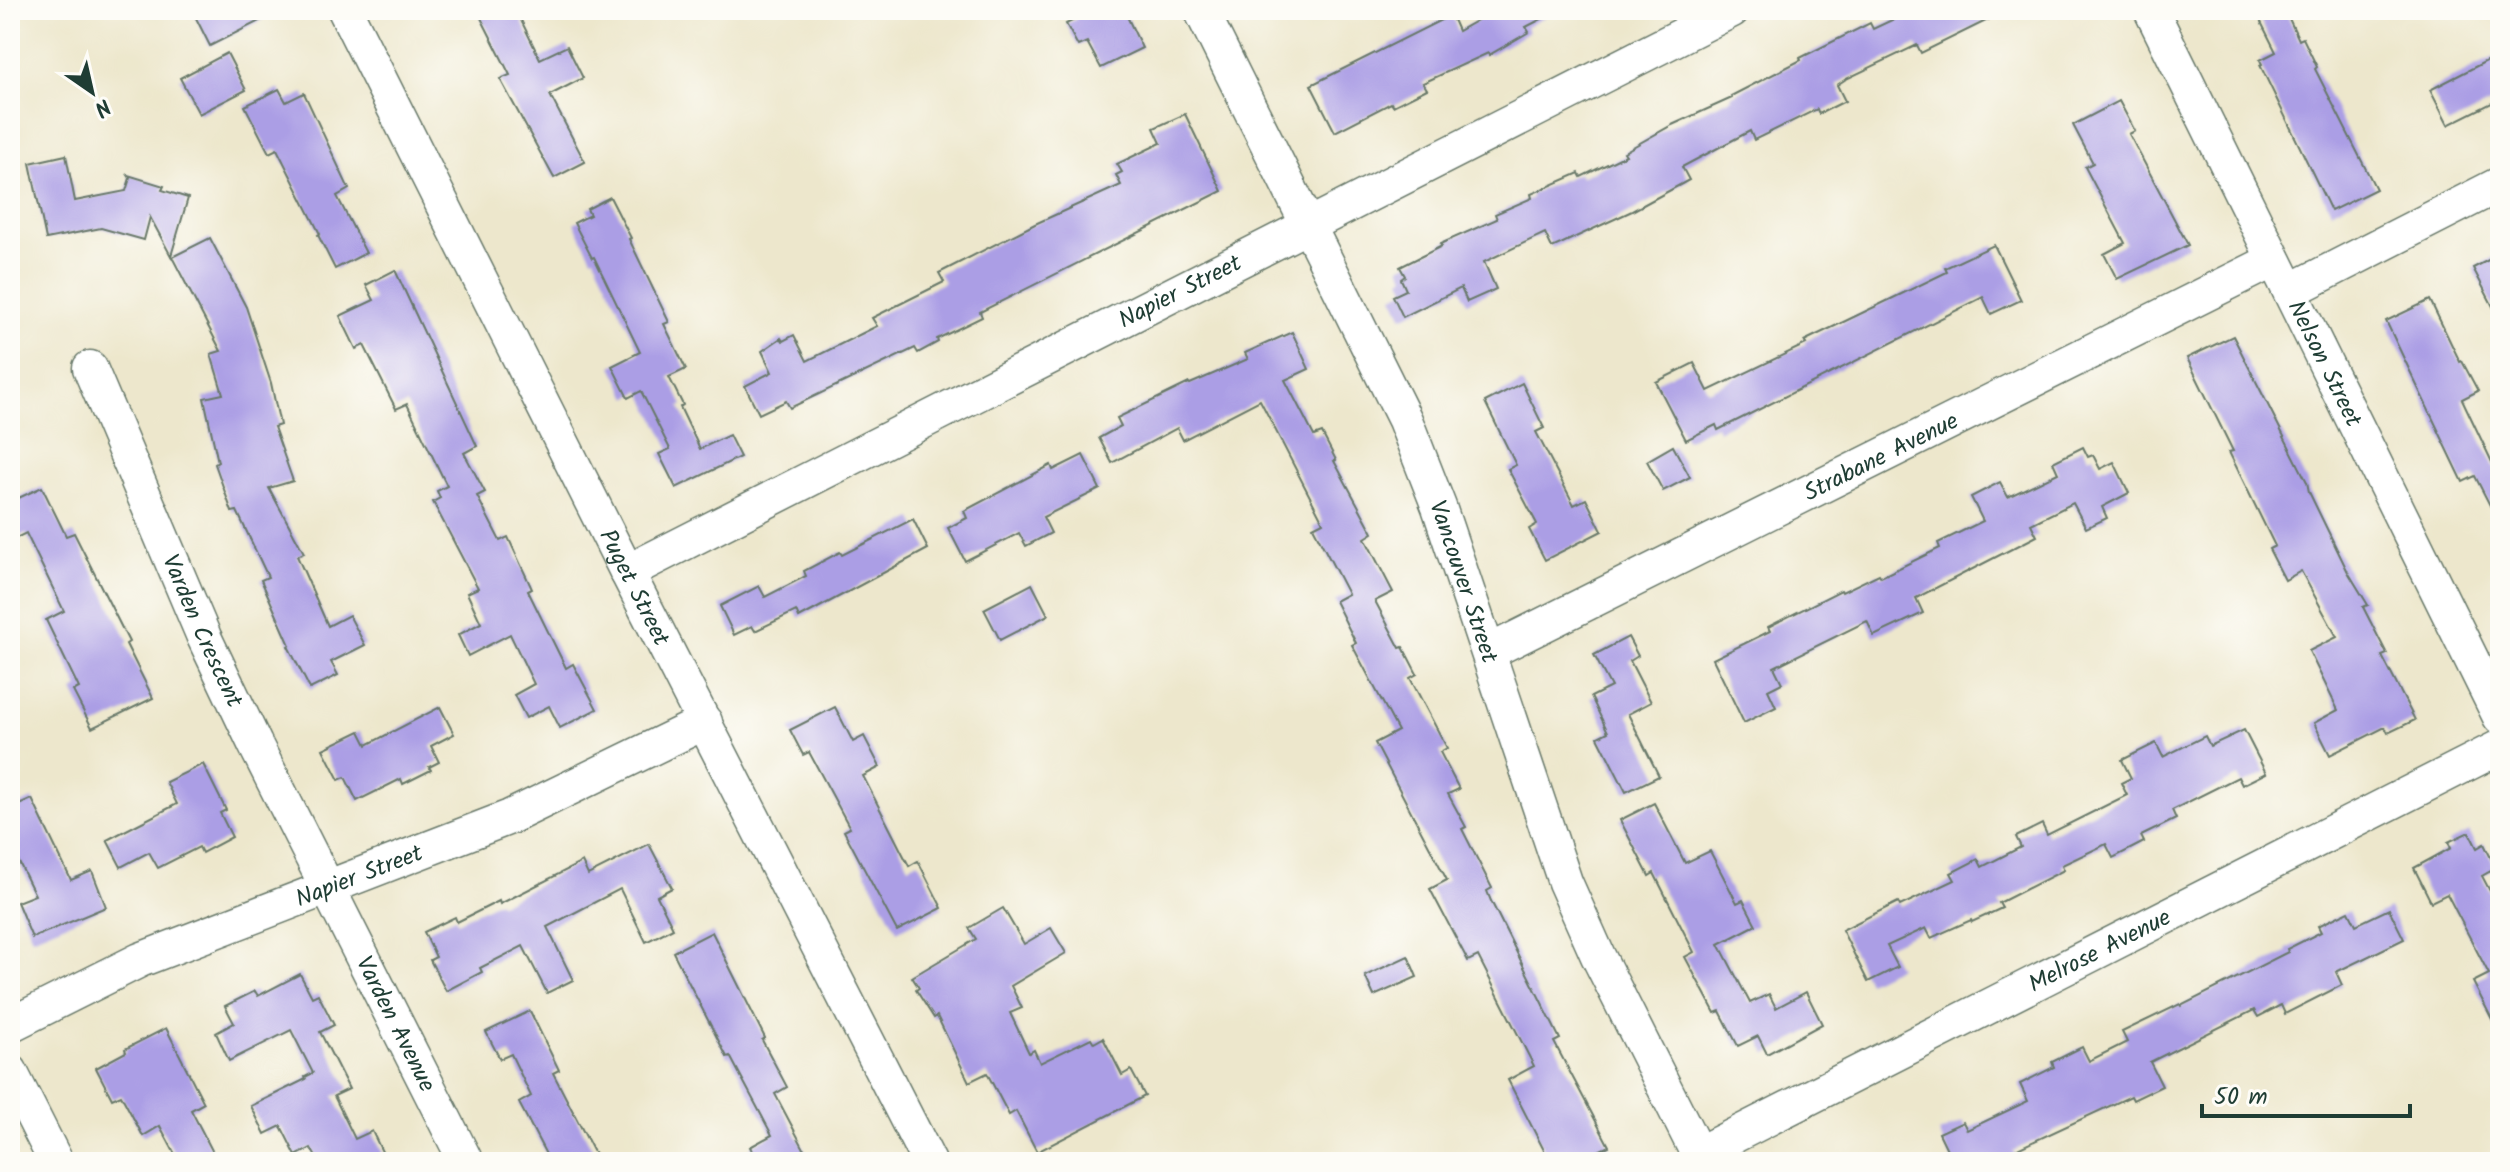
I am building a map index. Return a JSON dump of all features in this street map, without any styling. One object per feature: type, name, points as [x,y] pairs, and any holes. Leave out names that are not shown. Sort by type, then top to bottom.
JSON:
[{"type":"street","name":"Puget Street","points":[[345,10],[627,572],[929,1162]]},
{"type":"street","name":"Vancouver Street","points":[[1201,10],[1405,420],[1439,507],[1565,882],[1598,956],[1700,1158]]},
{"type":"street","name":"Nelson Street","points":[[2151,10],[2500,717]]},
{"type":"street","name":"Napier Street","points":[[627,572],[1724,12]]},
{"type":"street","points":[[2290,291],[2500,184]]},
{"type":"street","name":"Strabane Avenue","points":[[1489,652],[2274,260]]},
{"type":"street","name":"Varden Crescent","points":[[90,368],[204,637],[327,887]]},
{"type":"street","name":"Napier Street","points":[[10,1025],[140,960],[510,817],[705,722]]},
{"type":"street","name":"Melrose Avenue","points":[[1700,1158],[2500,747]]},
{"type":"street","name":"Varden Avenue","points":[[327,887],[466,1162]]},
{"type":"street","points":[[10,1071],[56,1162]]},
{"type":"building","points":[[192,10],[281,10],[210,46]]},
{"type":"building","points":[[477,10],[516,10],[540,59],[567,46],[583,78],[550,95],[585,162],[554,178],[500,79],[510,75]]},
{"type":"building","points":[[1071,10],[1124,10],[1142,48],[1101,68],[1087,42],[1078,46],[1066,24],[1076,19]]},
{"type":"building","points":[[1495,10],[1559,10],[1526,27],[1529,32],[1489,55],[1423,83],[1427,89],[1393,106],[1391,103],[1335,132],[1311,85],[1451,15],[1458,31]]},
{"type":"building","points":[[1913,10],[2008,10],[1921,53],[1917,45],[1846,79],[1837,85],[1845,101],[1819,114],[1817,109],[1754,140],[1750,131],[1682,167],[1689,180],[1632,211],[1552,248],[1545,233],[1484,262],[1496,289],[1467,302],[1461,288],[1403,317],[1393,296],[1406,290],[1401,279],[1405,276],[1400,267],[1442,246],[1440,244],[1497,219],[1495,214],[1532,198],[1531,194],[1579,173],[1581,177],[1626,155],[1624,152],[1672,125],[1732,98],[1800,58],[1870,23],[1873,29]]},
{"type":"building","points":[[2255,10],[2285,10],[2299,40],[2303,38],[2317,67],[2315,69],[2376,189],[2331,211],[2260,65],[2260,60],[2276,52]]},
{"type":"building","points":[[227,53],[246,90],[199,114],[180,78]]},
{"type":"building","points":[[2500,54],[2500,99],[2448,125],[2430,90]]},
{"type":"building","points":[[279,89],[286,102],[304,93],[349,189],[337,196],[366,253],[335,269],[277,149],[269,153],[245,106]]},
{"type":"building","points":[[2119,101],[2135,131],[2129,134],[2188,245],[2117,279],[2104,254],[2125,243],[2085,167],[2093,163],[2073,125]]},
{"type":"building","points":[[1185,114],[1222,191],[980,312],[982,317],[937,339],[938,342],[918,353],[915,348],[790,408],[786,401],[759,414],[745,386],[772,372],[762,351],[781,338],[783,341],[794,335],[807,361],[877,326],[872,318],[944,282],[939,273],[1121,185],[1116,175],[1122,172],[1117,164],[1161,143],[1154,128]]},
{"type":"building","points":[[66,155],[75,201],[126,191],[128,175],[164,186],[162,190],[188,198],[171,256],[150,217],[144,240],[101,228],[46,239],[30,163]]},
{"type":"building","points":[[610,197],[669,322],[664,324],[686,369],[669,377],[700,449],[729,435],[740,457],[676,488],[659,454],[670,449],[641,391],[628,398],[612,366],[640,352],[574,223],[590,215],[587,209]]},
{"type":"building","points":[[210,238],[246,307],[271,383],[280,425],[274,427],[293,481],[269,488],[304,553],[297,556],[328,626],[349,615],[365,645],[331,662],[338,675],[310,689],[288,646],[261,580],[268,577],[237,511],[232,512],[215,464],[218,462],[204,398],[223,394],[211,354],[221,351],[172,257]]},
{"type":"building","points":[[1994,245],[2021,300],[1991,314],[1983,297],[1718,430],[1716,425],[1686,440],[1656,382],[1694,363],[1708,391],[1806,344],[1804,341],[1947,272],[1945,268]]},
{"type":"building","points":[[2500,254],[2500,320],[2473,268]]},
{"type":"building","points":[[395,270],[477,446],[464,453],[485,492],[477,496],[500,541],[508,537],[532,589],[528,591],[566,668],[573,664],[597,709],[560,728],[549,706],[526,718],[514,695],[534,684],[510,634],[468,656],[458,635],[481,623],[467,593],[478,588],[433,502],[440,498],[437,491],[447,486],[407,404],[396,409],[364,345],[356,349],[340,316],[374,300],[366,285]]},
{"type":"building","points":[[2430,300],[2478,391],[2462,399],[2500,479],[2500,525],[2475,476],[2463,482],[2386,321]]},
{"type":"building","points":[[1292,332],[1309,369],[1285,380],[1314,436],[1322,433],[1373,533],[1365,538],[1393,592],[1375,601],[1417,674],[1410,678],[1447,748],[1440,752],[1459,789],[1448,794],[1492,888],[1487,891],[1491,901],[1560,1039],[1554,1042],[1609,1146],[1594,1153],[1599,1162],[1550,1162],[1508,1080],[1534,1066],[1478,956],[1468,961],[1430,889],[1447,880],[1375,743],[1398,731],[1352,645],[1356,643],[1335,601],[1348,594],[1313,527],[1323,522],[1260,400],[1183,440],[1177,428],[1112,463],[1099,438],[1121,426],[1117,418],[1248,359],[1245,353]]},
{"type":"building","points":[[2233,336],[2307,482],[2348,572],[2368,605],[2363,607],[2387,654],[2382,656],[2415,720],[2388,733],[2385,727],[2330,755],[2314,723],[2338,710],[2309,651],[2337,637],[2301,571],[2285,580],[2269,549],[2275,546],[2187,358]]},
{"type":"building","points":[[1522,383],[1544,428],[1536,432],[1574,505],[1586,499],[1602,531],[1545,560],[1529,529],[1537,524],[1508,469],[1516,465],[1485,402]]},
{"type":"building","points":[[1673,446],[1690,477],[1663,491],[1647,461]]},
{"type":"building","points":[[2083,447],[2088,457],[2093,455],[2100,469],[2114,462],[2129,493],[2102,507],[2107,518],[2086,528],[2073,503],[2031,524],[2037,536],[1916,598],[1923,613],[1874,636],[1867,621],[1774,667],[1782,683],[1768,690],[1776,707],[1744,723],[1713,659],[1770,631],[1768,627],[1841,590],[1879,574],[1881,577],[1940,548],[1938,543],[1983,521],[1971,497],[2000,482],[2008,497],[2058,473],[2053,462]]},
{"type":"building","points":[[1083,455],[1100,489],[1043,517],[1051,533],[1026,546],[1019,533],[965,561],[948,528],[967,518],[964,511],[1051,465],[1053,470]]},
{"type":"building","points":[[42,487],[66,536],[74,533],[129,642],[126,644],[153,698],[92,728],[73,691],[79,688],[46,620],[64,611],[26,533],[10,541],[10,502]]},
{"type":"building","points":[[913,519],[928,549],[799,618],[796,611],[755,631],[752,626],[734,635],[720,606],[759,586],[765,597],[806,576],[804,571],[840,552],[842,555]]},
{"type":"building","points":[[1032,584],[1048,615],[1000,640],[984,609]]},
{"type":"building","points":[[1628,637],[1638,656],[1630,661],[1651,702],[1628,714],[1659,776],[1626,792],[1598,737],[1608,732],[1591,697],[1611,687],[1594,655]]},
{"type":"building","points":[[440,707],[454,734],[431,746],[439,762],[429,767],[431,770],[403,784],[401,779],[357,801],[345,777],[339,780],[323,749],[360,731],[367,745]]},
{"type":"building","points":[[835,707],[853,742],[864,736],[880,767],[863,776],[909,866],[918,861],[942,908],[897,931],[844,831],[850,828],[809,752],[803,755],[790,730]]},
{"type":"building","points":[[2244,730],[2266,773],[2242,785],[2238,777],[2172,810],[2176,819],[2141,836],[2144,842],[2113,858],[2106,844],[2062,865],[2064,870],[1999,903],[2002,908],[1972,922],[1931,938],[1926,928],[1887,946],[1898,967],[1868,982],[1842,930],[1898,902],[1900,906],[1955,880],[1951,873],[1978,859],[1982,867],[2021,847],[2016,837],[2042,824],[2047,835],[2127,795],[2121,783],[2131,778],[2122,760],[2156,743],[2163,757],[2205,736],[2210,746]]},
{"type":"building","points":[[203,764],[226,810],[220,813],[232,837],[202,853],[199,847],[158,868],[149,852],[121,867],[107,840],[177,804],[166,782]]},
{"type":"building","points":[[32,799],[71,880],[92,871],[106,907],[32,938],[17,902],[35,895],[10,844],[10,809]]},
{"type":"building","points":[[1654,803],[1685,863],[1710,851],[1737,903],[1743,900],[1756,925],[1719,944],[1750,1003],[1769,994],[1776,1008],[1806,992],[1822,1024],[1767,1054],[1758,1036],[1738,1046],[1720,1011],[1715,1013],[1685,957],[1694,952],[1654,873],[1649,876],[1620,820]]},
{"type":"building","points":[[2469,832],[2477,848],[2484,844],[2496,868],[2482,876],[2500,910],[2500,1035],[2473,982],[2489,974],[2447,894],[2431,902],[2414,868],[2451,848],[2448,842]]},
{"type":"building","points":[[649,844],[672,888],[657,896],[673,928],[646,942],[620,889],[547,927],[573,980],[547,993],[523,946],[480,968],[482,972],[446,991],[430,960],[436,957],[424,932],[455,917],[457,922],[499,901],[500,904],[582,862],[588,875]]},
{"type":"building","points":[[1003,908],[1024,944],[1051,928],[1066,953],[1011,986],[1022,1008],[1010,1013],[1029,1053],[1034,1050],[1040,1063],[1091,1038],[1094,1043],[1103,1038],[1122,1075],[1131,1070],[1145,1096],[1037,1152],[1016,1111],[1009,1115],[987,1073],[969,1082],[937,1016],[934,1018],[916,990],[919,988],[912,977],[976,939],[969,928]]},
{"type":"building","points":[[2389,909],[2404,939],[2336,972],[2342,985],[2285,1014],[2281,1005],[2258,1017],[2254,1010],[2150,1062],[2162,1086],[2133,1100],[2131,1096],[2013,1151],[2018,1162],[1953,1162],[1939,1133],[1963,1122],[1967,1130],[2028,1101],[2020,1084],[2054,1067],[2052,1062],[2082,1047],[2089,1061],[2127,1042],[2122,1032],[2288,952],[2287,949],[2321,932],[2318,926],[2349,911],[2356,925]]},
{"type":"building","points":[[712,932],[787,1087],[775,1094],[811,1162],[758,1162],[750,1147],[772,1135],[730,1056],[727,1057],[673,952]]},
{"type":"building","points":[[1408,956],[1417,977],[1374,996],[1365,976]]},
{"type":"building","points":[[300,974],[312,997],[318,994],[334,1025],[320,1032],[349,1089],[334,1096],[355,1139],[372,1131],[387,1162],[310,1162],[317,1159],[311,1148],[296,1156],[281,1126],[265,1134],[251,1106],[313,1073],[291,1030],[229,1061],[216,1033],[234,1023],[225,1006],[255,991],[258,996]]},
{"type":"building","points":[[530,1011],[559,1070],[553,1073],[599,1162],[550,1162],[519,1103],[531,1096],[511,1054],[500,1059],[486,1032]]},
{"type":"building","points":[[166,1028],[204,1103],[191,1110],[218,1162],[186,1162],[181,1154],[176,1156],[160,1126],[143,1136],[121,1095],[112,1099],[96,1068]]}]
